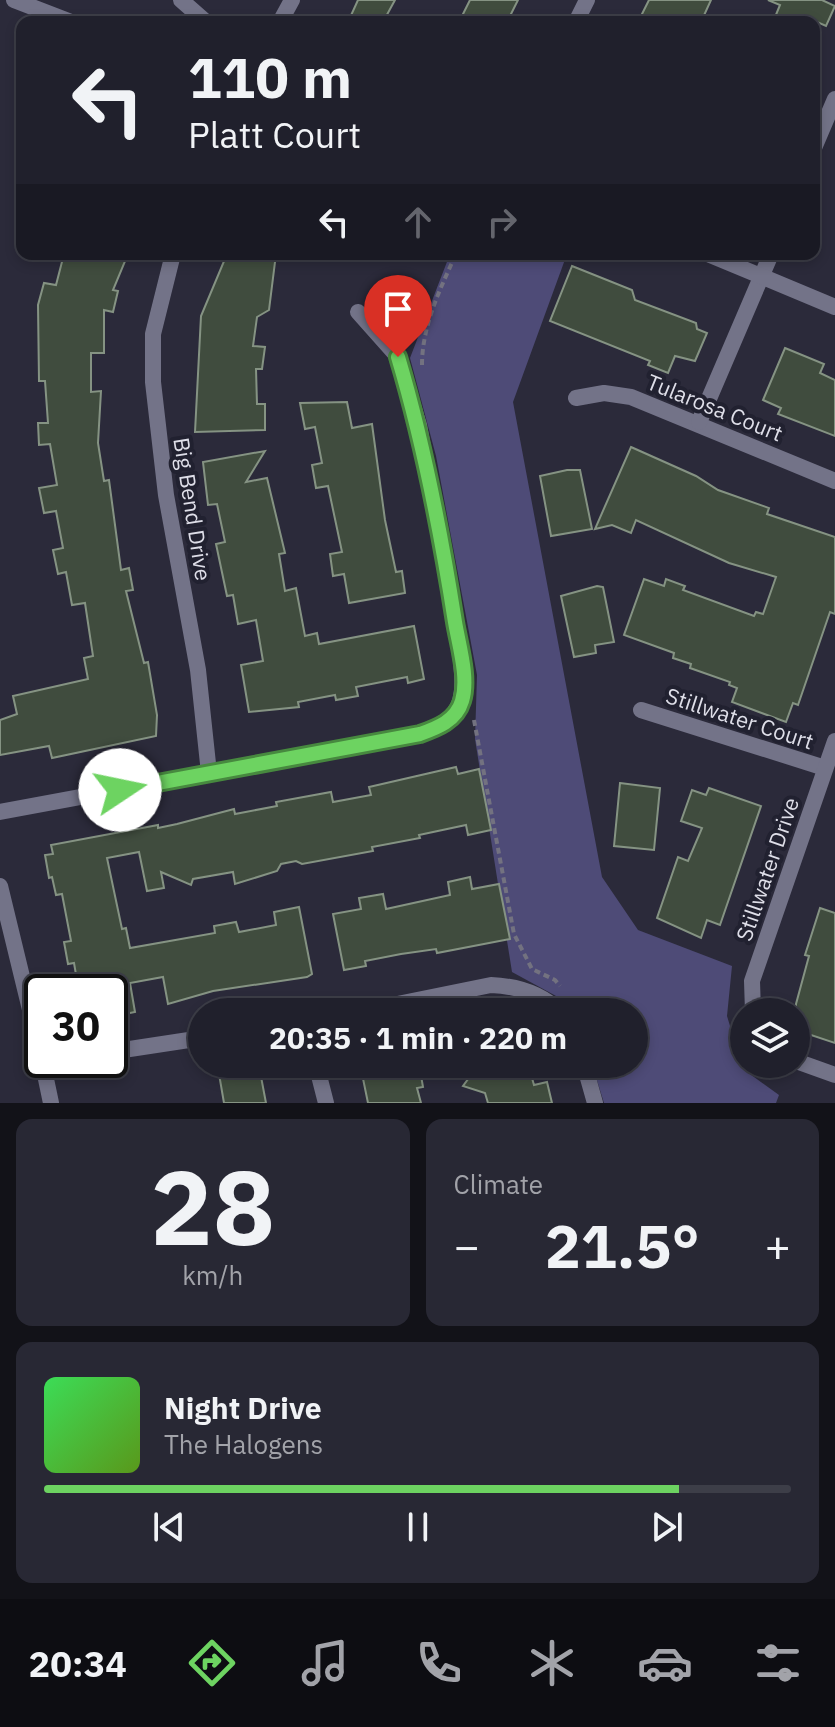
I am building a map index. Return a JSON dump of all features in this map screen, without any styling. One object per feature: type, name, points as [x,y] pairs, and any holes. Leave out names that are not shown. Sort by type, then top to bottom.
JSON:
[{"type":"street","points":[[14,0],[55,16]]},
{"type":"street","points":[[181,0],[199,16]]},
{"type":"street","points":[[820,136],[833,111]]},
{"type":"street","name":"Big Bend Drive","points":[[171,260],[161,289],[153,334],[153,382],[166,495],[198,670],[209,773]]},
{"type":"street","points":[[723,260],[835,307]]},
{"type":"street","points":[[699,422],[769,260]]},
{"type":"street","points":[[0,812],[420,734],[443,725],[457,711],[463,681],[460,652],[419,425],[398,357],[358,312]]},
{"type":"street","name":"Tularosa Court","points":[[576,398],[604,393],[631,397],[699,422],[835,481]]},
{"type":"street","name":"Stillwater Court","points":[[641,710],[825,768]]},
{"type":"street","name":"Stillwater Drive","points":[[753,998],[752,981],[835,741]]},
{"type":"street","points":[[0,886],[24,975]]},
{"type":"street","points":[[427,998],[491,985],[510,986],[542,998]]},
{"type":"street","points":[[128,1049],[188,1040]]},
{"type":"street","points":[[810,1066],[835,1075]]},
{"type":"street","points":[[49,1078],[51,1103]]},
{"type":"street","points":[[320,1078],[326,1103]]},
{"type":"street","points":[[588,1078],[595,1103]]},
{"type":"shaded area","points":[[448,260],[565,260],[513,402],[602,877],[638,930],[732,966],[727,1016],[730,1026],[730,1078],[755,1078],[779,1095],[776,1103],[604,1103],[596,1078],[648,1078],[648,998],[560,998],[512,972],[475,739],[477,675],[436,456],[410,358]]},
{"type":"building","points":[[358,0],[395,0],[386,16],[351,16]]},
{"type":"building","points":[[470,0],[518,0],[510,16],[462,16]]},
{"type":"building","points":[[649,0],[711,0],[704,16],[641,16]]},
{"type":"building","points":[[768,0],[822,0],[835,6],[826,26],[820,23],[820,16],[775,16],[780,5]]},
{"type":"building","points":[[62,260],[126,260],[113,290],[118,291],[113,312],[104,310],[104,353],[91,353],[91,392],[101,391],[98,443],[104,481],[109,480],[121,570],[129,568],[133,590],[126,591],[144,663],[148,662],[157,715],[156,736],[52,758],[49,746],[0,755],[0,720],[17,714],[13,696],[88,679],[84,658],[93,656],[85,603],[72,605],[66,572],[58,574],[53,550],[63,548],[56,511],[44,513],[39,488],[57,485],[50,444],[39,445],[38,423],[48,423],[45,381],[39,381],[38,305],[44,283],[56,285]]},
{"type":"building","points":[[224,260],[275,260],[269,310],[257,317],[253,346],[265,347],[262,369],[256,369],[257,404],[265,404],[265,430],[195,432],[201,316]]},
{"type":"building","points":[[572,266],[632,290],[635,300],[696,323],[697,329],[707,333],[695,361],[675,356],[668,373],[648,365],[650,361],[550,321]]},
{"type":"building","points":[[785,348],[824,364],[820,373],[835,380],[835,436],[778,414],[781,408],[763,400]]},
{"type":"building","points":[[347,402],[352,428],[372,424],[385,520],[396,572],[402,571],[405,593],[349,603],[344,574],[333,576],[330,554],[342,552],[328,486],[316,488],[312,465],[322,463],[315,427],[305,429],[300,403]]},
{"type":"building","points":[[631,447],[696,476],[718,490],[769,508],[767,514],[835,537],[835,614],[830,612],[798,705],[793,703],[786,722],[732,702],[737,688],[729,685],[730,682],[690,668],[691,664],[673,658],[674,653],[624,635],[644,579],[664,586],[666,579],[685,586],[683,590],[754,616],[756,612],[763,614],[776,577],[729,563],[636,520],[631,533],[612,525],[595,529]]},
{"type":"building","points":[[265,451],[246,482],[267,478],[285,553],[279,554],[285,591],[296,588],[305,636],[317,633],[319,644],[414,626],[424,679],[408,683],[407,677],[356,687],[358,696],[336,700],[335,695],[298,702],[299,707],[249,712],[241,665],[263,661],[256,620],[238,624],[233,595],[227,596],[216,544],[225,542],[217,504],[208,505],[203,462]]},
{"type":"building","points":[[580,470],[592,529],[551,536],[540,476]]},
{"type":"building","points":[[603,587],[614,642],[595,645],[596,653],[574,657],[561,596]]},
{"type":"building","points":[[456,767],[458,774],[479,769],[491,830],[468,835],[466,825],[372,847],[373,851],[302,864],[296,861],[281,864],[277,871],[235,884],[233,872],[193,879],[191,885],[161,872],[164,888],[147,891],[139,852],[107,858],[122,929],[126,928],[130,948],[215,933],[214,926],[236,922],[239,932],[276,925],[274,912],[299,907],[312,974],[307,977],[213,991],[168,1004],[163,977],[130,983],[135,1012],[128,1013],[128,974],[76,974],[74,963],[68,964],[64,942],[71,941],[62,894],[56,895],[45,855],[53,854],[51,845],[158,825],[158,828],[234,809],[235,814],[277,806],[276,802],[331,792],[333,802],[371,795],[369,787]]},
{"type":"building","points":[[620,783],[660,788],[654,850],[614,846]]},
{"type":"building","points":[[709,788],[761,806],[720,925],[707,920],[701,938],[657,918],[678,857],[688,861],[702,828],[681,821],[692,790],[706,795]]},
{"type":"building","points":[[470,877],[472,889],[499,884],[510,939],[437,953],[436,949],[401,954],[365,961],[366,966],[344,970],[333,914],[361,909],[359,898],[383,894],[386,909],[450,895],[448,882]]},
{"type":"building","points":[[820,908],[835,913],[835,1043],[810,1035],[810,998],[798,998],[809,956],[805,955]]},
{"type":"building","points":[[220,1078],[261,1078],[266,1103],[224,1103]]},
{"type":"building","points":[[363,1078],[421,1078],[423,1087],[417,1088],[421,1103],[368,1103]]},
{"type":"building","points":[[469,1078],[532,1078],[534,1085],[547,1082],[552,1103],[488,1103],[485,1093],[463,1086]]},
{"type":"route","points":[[120,790],[420,734],[443,725],[457,711],[462,701],[463,681],[450,591],[419,425],[398,357]]}]
